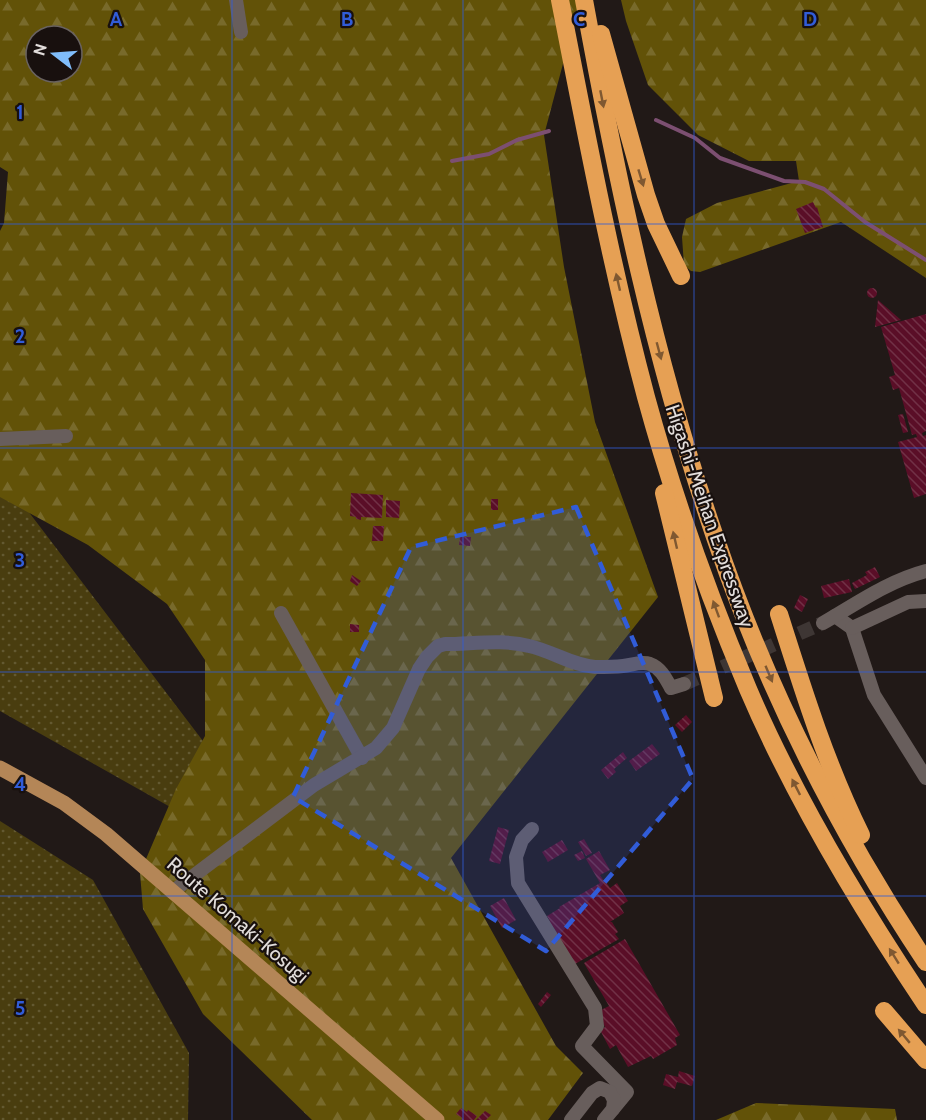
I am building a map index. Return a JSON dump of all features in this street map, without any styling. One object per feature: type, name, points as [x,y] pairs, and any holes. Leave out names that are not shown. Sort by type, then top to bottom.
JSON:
[{"type":"highway","name":"Higashi-Meihan Expressway","points":[[560,0],[626,316],[647,398],[689,535],[718,615],[749,691],[819,832],[926,1005]]},
{"type":"highway","name":"Higashi-Meihan Expressway","points":[[584,0],[603,101],[649,313],[676,412],[715,538],[740,607],[804,753],[881,892],[924,960]]},
{"type":"highway","points":[[592,0],[646,195],[656,224],[681,276]]},
{"type":"highway","points":[[626,316],[634,367],[714,698]]},
{"type":"highway","points":[[779,615],[817,734],[833,775],[924,960]]},
{"type":"highway","points":[[884,1011],[926,1060]]},
{"type":"main road","name":"Route Komaki-Kosugi","points":[[0,768],[77,811],[437,1120]]},
{"type":"street","points":[[236,0],[241,32]]},
{"type":"street","points":[[0,439],[66,436]]},
{"type":"street","points":[[926,571],[881,589],[848,606],[829,620],[852,628],[908,602],[926,601]]},
{"type":"street","points":[[281,613],[362,758]]},
{"type":"street","points":[[852,628],[874,695],[926,778]]},
{"type":"street","points":[[172,892],[314,785],[376,748],[393,728],[419,669],[432,651],[445,644],[520,644],[539,648],[573,663],[594,667],[651,664],[662,672],[671,688],[684,684]]},
{"type":"street","points":[[532,829],[522,840],[516,857],[518,883],[595,1008],[597,1026],[582,1046],[627,1092],[608,1114]]},
{"type":"street","points":[[571,1120],[592,1093],[600,1088],[613,1096],[608,1114]]},
{"type":"highlighted area","points":[[576,507],[693,779],[546,951],[293,797],[411,547]]},
{"type":"shaded area","points":[[0,452],[9,486],[222,766],[188,817],[0,711]]},
{"type":"shaded area","points":[[0,821],[93,880],[189,1053],[188,1120],[0,1120]]},
{"type":"green space","points":[[0,0],[580,0],[544,135],[564,267],[595,422],[658,597],[451,858],[556,1046],[583,1073],[548,1120],[312,1120],[203,1014],[143,909],[140,873],[176,789],[205,736],[205,660],[167,604],[88,545],[0,497],[0,231],[4,223],[8,172],[0,167]]},
{"type":"green space","points":[[621,0],[926,0],[926,278],[841,222],[700,272],[691,271],[684,265],[682,237],[686,219],[717,203],[799,181],[796,161],[749,161],[698,135],[648,85]]},
{"type":"green space","points":[[756,1103],[895,1109],[897,1120],[716,1120]]},
{"type":"building","points":[[813,202],[817,207],[823,227],[805,233],[796,209]]},
{"type":"building","points":[[872,288],[876,289],[876,297],[872,298],[868,297],[867,293],[868,289]]},
{"type":"building","points":[[878,300],[901,320],[875,327]]},
{"type":"building","points":[[926,314],[926,431],[922,433],[923,436],[926,435],[926,494],[914,498],[898,442],[917,437],[916,434],[912,435],[899,388],[893,390],[889,377],[895,375],[881,327]]},
{"type":"building","points":[[903,414],[908,432],[903,433],[898,415]]},
{"type":"building","points":[[351,493],[383,495],[382,518],[361,517],[361,520],[350,516]]},
{"type":"building","points":[[491,499],[498,499],[498,510],[491,510]]},
{"type":"building","points":[[386,500],[400,501],[399,518],[386,517]]},
{"type":"building","points":[[373,526],[384,526],[383,541],[372,541]]},
{"type":"building","points":[[460,537],[471,537],[470,546],[459,545]]},
{"type":"building","points":[[875,567],[880,577],[855,589],[852,583],[867,575],[865,572]]},
{"type":"building","points":[[352,575],[361,581],[357,586],[350,581]]},
{"type":"building","points":[[849,579],[852,592],[824,598],[821,586]]},
{"type":"building","points":[[800,595],[808,599],[802,612],[794,608]]},
{"type":"building","points":[[350,624],[359,625],[359,632],[350,632]]},
{"type":"building","points":[[686,715],[692,722],[682,732],[675,725]]},
{"type":"building","points":[[652,744],[660,754],[636,771],[629,761]]},
{"type":"building","points":[[623,752],[627,758],[614,769],[616,772],[608,779],[601,770]]},
{"type":"building","points":[[498,827],[509,830],[500,864],[489,861]]},
{"type":"building","points":[[584,839],[592,853],[586,856],[578,842]]},
{"type":"building","points":[[562,840],[568,850],[548,862],[542,852]]},
{"type":"building","points":[[582,851],[585,858],[578,861],[574,855]]},
{"type":"building","points":[[599,851],[610,870],[600,875],[610,888],[617,883],[628,901],[620,906],[624,913],[610,922],[618,932],[615,934],[619,939],[575,964],[553,938],[558,935],[553,927],[548,930],[544,924],[550,921],[547,916],[559,907],[600,883],[586,859]]},
{"type":"building","points":[[504,898],[516,920],[502,928],[490,906]]},
{"type":"building","points":[[625,939],[680,1035],[675,1038],[677,1045],[653,1059],[651,1056],[628,1067],[616,1045],[610,1049],[600,1030],[605,1027],[597,1012],[609,1006],[584,963]]},
{"type":"building","points":[[547,992],[551,995],[541,1007],[538,1004]]},
{"type":"building","points":[[679,1071],[695,1076],[692,1086],[677,1082],[675,1089],[663,1085],[666,1074],[678,1077]]},
{"type":"building","points":[[461,1108],[477,1116],[474,1120],[461,1120],[462,1118],[456,1114]]},
{"type":"building","points":[[485,1111],[491,1115],[486,1120],[476,1120]]},
{"type":"waterway","points":[[656,120],[695,138],[720,158],[784,181],[805,182],[824,189],[865,222],[926,260]]},
{"type":"waterway","points":[[452,161],[489,154],[517,140],[549,131]]},
{"type":"tunnel","points":[[684,684],[823,623]]}]
